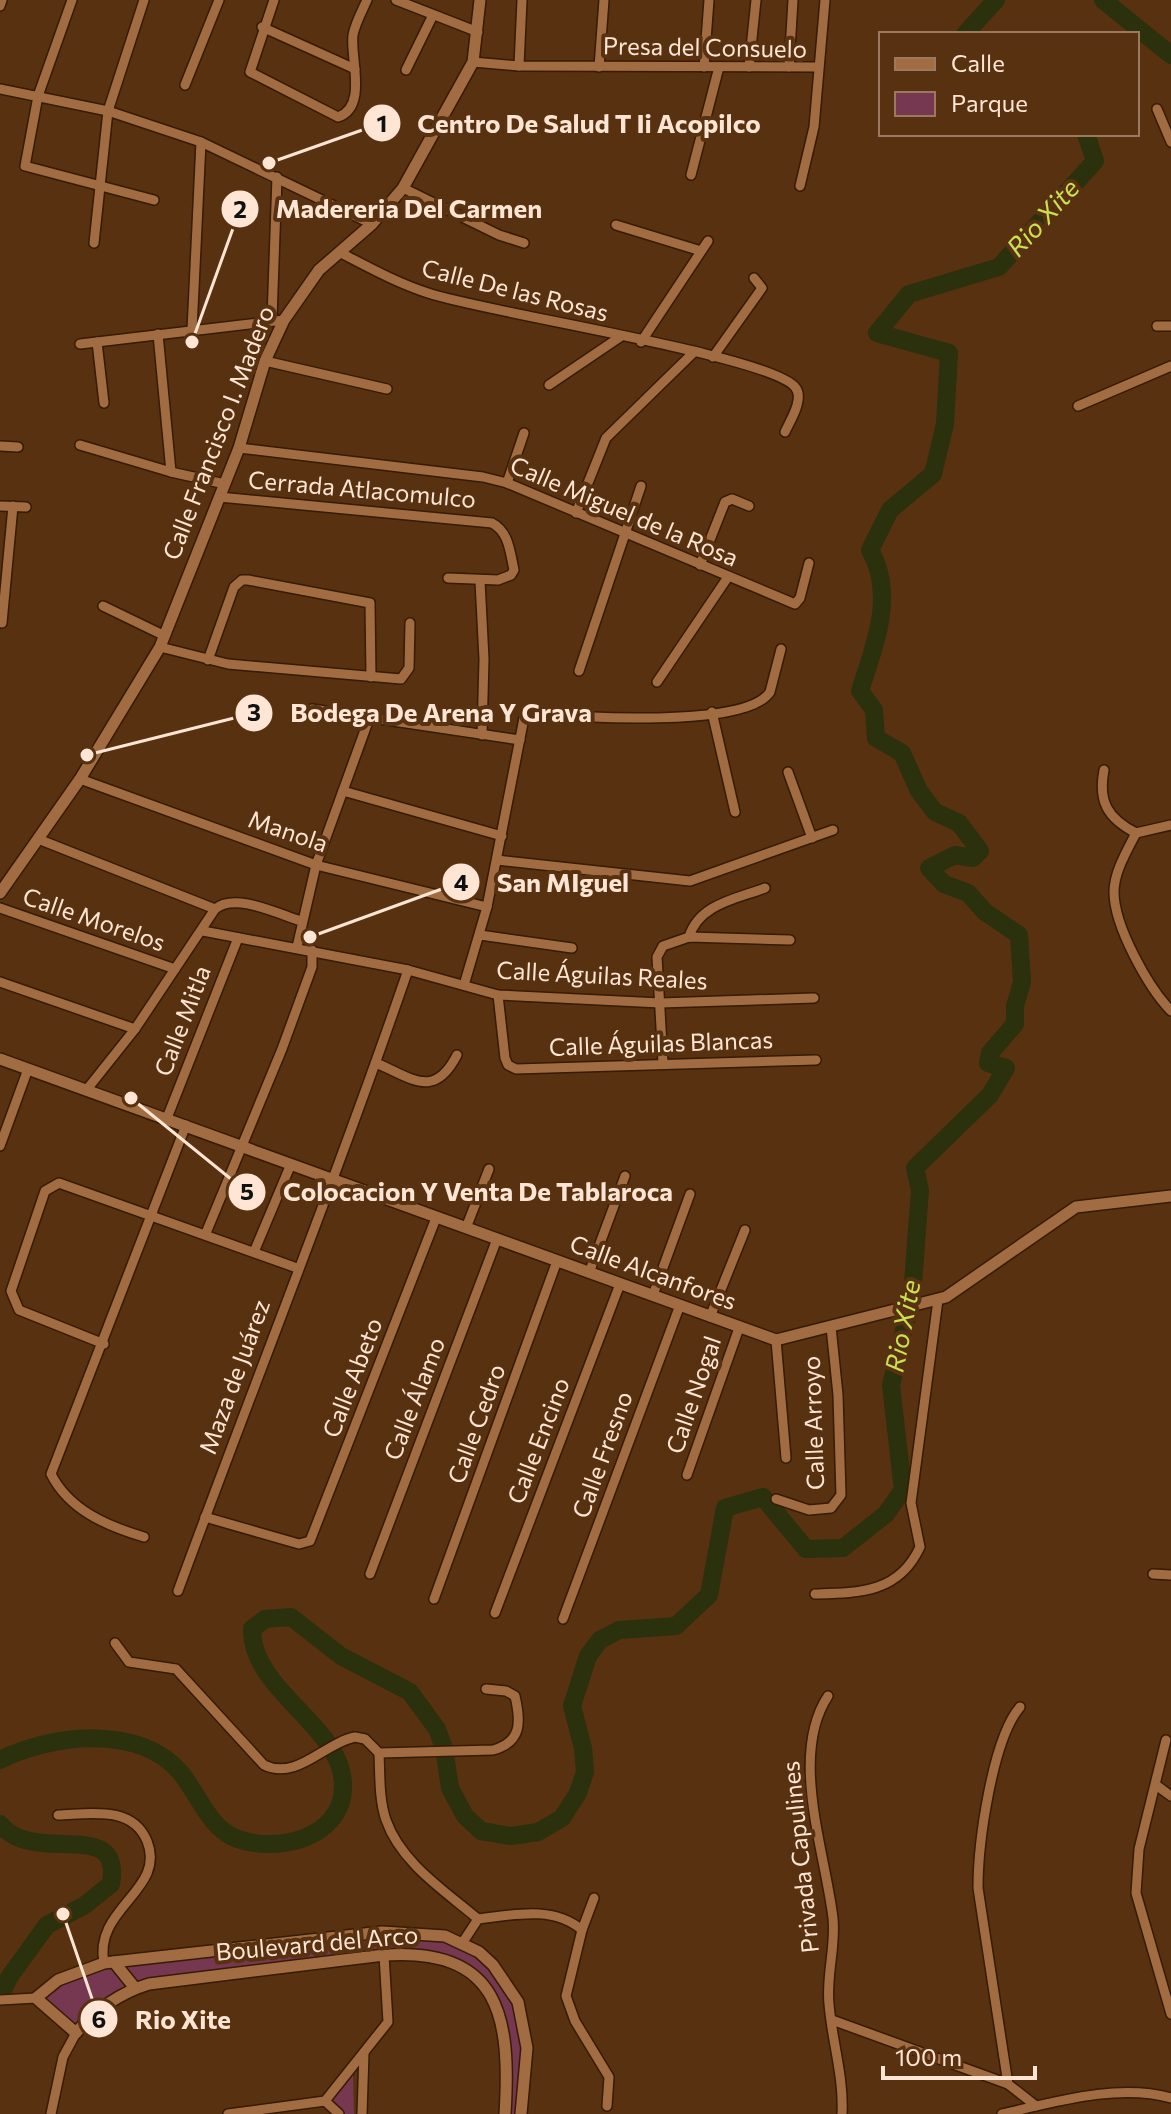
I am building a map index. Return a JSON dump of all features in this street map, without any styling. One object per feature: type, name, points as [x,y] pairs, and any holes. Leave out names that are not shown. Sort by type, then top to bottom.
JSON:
[{"type":"street","points":[[0,6],[2,0]]},
{"type":"street","points":[[72,0],[38,96],[25,166],[154,200]]},
{"type":"street","points":[[94,243],[108,111],[144,0]]},
{"type":"street","points":[[185,85],[219,0]]},
{"type":"street","points":[[274,0],[262,27],[250,72],[338,117],[348,110],[355,93],[353,36],[367,0]]},
{"type":"street","points":[[396,0],[478,32]]},
{"type":"street","name":"Calle Francisco I. Madero","points":[[0,893],[80,779],[163,641],[239,448],[278,319],[303,288],[372,224],[403,188],[473,62],[480,0]]},
{"type":"street","points":[[519,66],[522,0]]},
{"type":"street","points":[[599,67],[604,0]]},
{"type":"street","points":[[704,67],[709,0]]},
{"type":"street","points":[[749,67],[756,0]]},
{"type":"street","points":[[789,67],[793,0]]},
{"type":"street","points":[[818,67],[825,0]]},
{"type":"street","points":[[406,70],[433,15]]},
{"type":"street","points":[[262,27],[355,69]]},
{"type":"street","name":"Presa del Consuelo","points":[[473,62],[519,66],[818,67],[814,127],[800,186]]},
{"type":"street","points":[[691,175],[719,67]]},
{"type":"street","points":[[0,89],[108,111],[201,142],[372,224]]},
{"type":"street","points":[[1157,109],[1171,142]]},
{"type":"street","points":[[192,330],[201,142]]},
{"type":"street","points":[[80,344],[278,319],[277,177]]},
{"type":"street","points":[[403,188],[499,235],[524,243]]},
{"type":"street","points":[[616,225],[701,251]]},
{"type":"street","points":[[641,342],[708,241]]},
{"type":"street","name":"Calle De las Rosas","points":[[339,252],[428,294],[713,357],[778,375],[795,387],[799,397],[785,432]]},
{"type":"street","points":[[713,357],[762,288],[754,278]]},
{"type":"street","points":[[1157,326],[1171,326]]},
{"type":"street","points":[[158,334],[171,472]]},
{"type":"street","points":[[549,385],[620,337]]},
{"type":"street","points":[[97,342],[104,403]]},
{"type":"street","points":[[576,513],[606,438],[693,353]]},
{"type":"street","points":[[265,361],[387,389]]},
{"type":"street","points":[[1078,406],[1171,366]]},
{"type":"street","points":[[507,483],[524,433]]},
{"type":"street","points":[[80,445],[171,472],[225,484]]},
{"type":"street","points":[[0,446],[18,447]]},
{"type":"street","name":"Calle Miguel de la Rosa","points":[[239,448],[483,477],[507,483],[789,602],[798,602],[809,563]]},
{"type":"street","points":[[579,671],[641,486]]},
{"type":"street","name":"Cerrada Atlacomulco","points":[[219,497],[492,523],[506,535],[514,570],[511,575],[498,580],[480,581]]},
{"type":"street","points":[[700,565],[725,502],[732,499],[749,506]]},
{"type":"street","points":[[0,506],[26,507]]},
{"type":"street","points":[[2,623],[13,506]]},
{"type":"street","points":[[657,682],[728,577]]},
{"type":"street","points":[[448,578],[480,581],[484,659],[482,735]]},
{"type":"street","points":[[208,660],[234,587],[242,580],[248,580],[370,603],[371,677]]},
{"type":"street","points":[[103,606],[163,641],[208,660],[371,677],[404,677],[409,668],[410,623]]},
{"type":"street","points":[[464,985],[487,907],[524,718],[534,713],[617,720],[712,712],[767,697],[781,649]]},
{"type":"street","points":[[312,709],[520,740]]},
{"type":"street","points":[[712,712],[735,812]]},
{"type":"street","points":[[297,947],[316,865],[369,719]]},
{"type":"street","points":[[1104,770],[1100,792],[1106,810],[1116,823],[1136,833],[1171,825]]},
{"type":"street","points":[[788,772],[812,838]]},
{"type":"street","name":"Manola","points":[[80,779],[316,865],[487,907]]},
{"type":"street","points":[[343,791],[502,836]]},
{"type":"street","points":[[497,860],[690,881],[833,830]]},
{"type":"street","points":[[1136,833],[1117,875],[1115,903],[1146,978],[1171,1011]]},
{"type":"street","points":[[38,839],[215,909]]},
{"type":"street","points":[[689,937],[694,922],[706,910],[765,888]]},
{"type":"street","points":[[88,1088],[135,1029],[215,909],[222,904],[238,903],[301,921]]},
{"type":"street","name":"Calle Morelos","points":[[0,908],[175,969]]},
{"type":"street","name":"Calle Águilas Reales","points":[[203,931],[408,970],[498,995],[660,1003],[814,998]]},
{"type":"street","points":[[480,935],[572,948]]},
{"type":"street","name":"Calle Águilas Reales","points":[[660,1003],[657,951],[674,940],[689,937],[790,940]]},
{"type":"street","name":"Calle Mitla","points":[[167,1118],[238,938]]},
{"type":"street","points":[[206,1233],[302,995],[312,967],[312,950]]},
{"type":"street","name":"Maza de Juárez","points":[[178,1591],[297,1268],[334,1179],[408,970]]},
{"type":"street","points":[[0,982],[135,1029]]},
{"type":"street","name":"Calle Águilas Blancas","points":[[498,995],[508,1065],[516,1069],[816,1060]]},
{"type":"street","points":[[660,1003],[663,1063]]},
{"type":"street","points":[[376,1063],[419,1081],[433,1083],[443,1078],[457,1055]]},
{"type":"street","name":"Calle Alcanfores","points":[[0,1059],[88,1088],[776,1340]]},
{"type":"street","points":[[0,1146],[28,1069]]},
{"type":"street","points":[[144,1537],[102,1524],[64,1493],[51,1474],[104,1344],[186,1125]]},
{"type":"street","points":[[254,1252],[291,1164]]},
{"type":"street","points":[[466,1228],[489,1169]]},
{"type":"street","points":[[589,1273],[625,1176]]},
{"type":"street","points":[[104,1344],[19,1310],[14,1303],[11,1291],[45,1191],[59,1183],[297,1268]]},
{"type":"street","points":[[653,1295],[690,1194]]},
{"type":"street","points":[[786,1458],[776,1340],[932,1302],[1070,1209],[1171,1196]]},
{"type":"street","name":"Calle Abeto","points":[[205,1517],[299,1544],[310,1541],[436,1218]]},
{"type":"street","points":[[710,1317],[745,1230]]},
{"type":"street","name":"Calle Álamo","points":[[370,1574],[497,1239]]},
{"type":"street","name":"Calle Cedro","points":[[434,1599],[557,1261]]},
{"type":"street","name":"Calle Encino","points":[[495,1613],[620,1284]]},
{"type":"street","points":[[815,1594],[862,1593],[889,1584],[908,1567],[920,1547],[911,1503],[932,1302]]},
{"type":"street","name":"Calle Fresno","points":[[563,1619],[680,1305]]},
{"type":"street","name":"Calle Arroyo","points":[[776,1499],[809,1510],[827,1510],[835,1506],[841,1495],[838,1395],[831,1327]]},
{"type":"street","name":"Calle Nogal","points":[[687,1475],[739,1328]]},
{"type":"street","points":[[1153,1574],[1171,1575]]},
{"type":"street","points":[[115,1643],[129,1662],[170,1665],[183,1675],[264,1765],[283,1770],[344,1740],[359,1737],[379,1753],[493,1750],[507,1746],[516,1738],[519,1713],[515,1696],[506,1691],[486,1689]]},
{"type":"street","name":"Privada Capulines","points":[[828,1696],[814,1719],[810,1773],[833,1920],[829,2003],[842,2114]]},
{"type":"street","points":[[1008,2084],[978,1874],[999,1751],[1008,1723],[1020,1707]]},
{"type":"street","points":[[1166,1740],[1139,1849],[1136,1893],[1171,2014]]},
{"type":"street","points":[[379,1753],[383,1807],[400,1846],[424,1873],[478,1919],[553,1915],[582,1930]]},
{"type":"street","points":[[1156,1785],[1171,1796]]},
{"type":"street","points":[[58,1815],[110,1814],[123,1817],[143,1833],[148,1846],[148,1871],[102,1938],[109,1962],[135,1988]]},
{"type":"street","points":[[594,1898],[582,1930],[566,1996],[575,2021],[609,2077],[607,2106]]},
{"type":"street","points":[[463,1942],[478,1919]]},
{"type":"street","name":"Boulevard del Arco","points":[[36,1998],[58,1980],[109,1962],[382,1932],[428,1933],[463,1942],[493,1965],[523,2016],[527,2048],[521,2114]]},
{"type":"street","points":[[228,2114],[325,2101],[389,2016],[384,1955]]},
{"type":"street","name":"Boulevard del Arco","points":[[76,2033],[87,2020],[135,1988],[160,1982],[384,1955],[443,1957],[472,1974],[482,1985],[506,2033],[505,2114]]},
{"type":"street","points":[[1159,1974],[1171,1984]]},
{"type":"street","points":[[0,2000],[19,1996],[36,1998],[76,2033],[63,2057],[51,2114]]},
{"type":"street","points":[[832,2020],[1008,2084],[1036,2106]]},
{"type":"street","points":[[362,2114],[364,2053]]},
{"type":"street","points":[[1002,2114],[1117,2093],[1149,2092],[1171,2098]]},
{"type":"street","points":[[325,2101],[339,2114]]},
{"type":"green space","points":[[428,1933],[479,1952],[523,2016],[521,2114],[504,2114],[507,2052],[482,1985],[428,1954],[135,1988],[76,2033],[38,1995],[104,1963]]},
{"type":"green space","points":[[353,2073],[354,2114],[344,2114],[331,2101]]},
{"type":"waterway","name":"Rio Xite","points":[[967,32],[996,0]]},
{"type":"waterway","name":"Rio Xite","points":[[1103,0],[1171,55]]},
{"type":"waterway","name":"Rio Xite","points":[[0,1760],[44,1744],[94,1738],[119,1740],[164,1757],[181,1773],[218,1826],[235,1838],[269,1844],[304,1838],[332,1819],[340,1804],[343,1786],[339,1765],[329,1745],[266,1671],[256,1651],[252,1629],[265,1619],[291,1617],[341,1656],[410,1692],[437,1729],[444,1748],[450,1788],[465,1816],[481,1831],[511,1836],[538,1832],[562,1818],[578,1793],[585,1772],[583,1748],[572,1706],[588,1656],[600,1640],[619,1630],[676,1626],[709,1595],[725,1508],[763,1497],[806,1549],[843,1548],[886,1514],[903,1490],[891,1385],[912,1297],[920,1190],[915,1168],[990,1095],[1006,1068],[988,1063],[990,1053],[1015,1024],[1015,1006],[1022,982],[1019,935],[985,912],[968,893],[944,884],[929,868],[955,855],[973,858],[980,851],[959,823],[935,812],[919,791],[902,753],[876,738],[874,710],[860,691],[876,639],[882,603],[878,567],[870,550],[890,510],[933,474],[945,424],[949,353],[877,333],[909,294],[999,267],[1095,161],[1087,136]]},
{"type":"waterway","name":"Rio Xite","points":[[0,1824],[15,1836],[33,1842],[90,1846],[104,1852],[111,1863],[111,1884],[85,1905],[47,1925],[10,1976],[0,1996]]},
{"type":"place","name":"Centro De Salud T Ii Acopilco","points":[[269,163]]},
{"type":"place","name":"Madereria Del Carmen","points":[[192,342]]},
{"type":"place","name":"Bodega De Arena Y Grava","points":[[87,755]]},
{"type":"place","name":"San MIguel","points":[[310,937]]},
{"type":"place","name":"Colocacion Y Venta De Tablaroca","points":[[131,1098]]},
{"type":"place","name":"Rio Xite","points":[[63,1914]]}]
